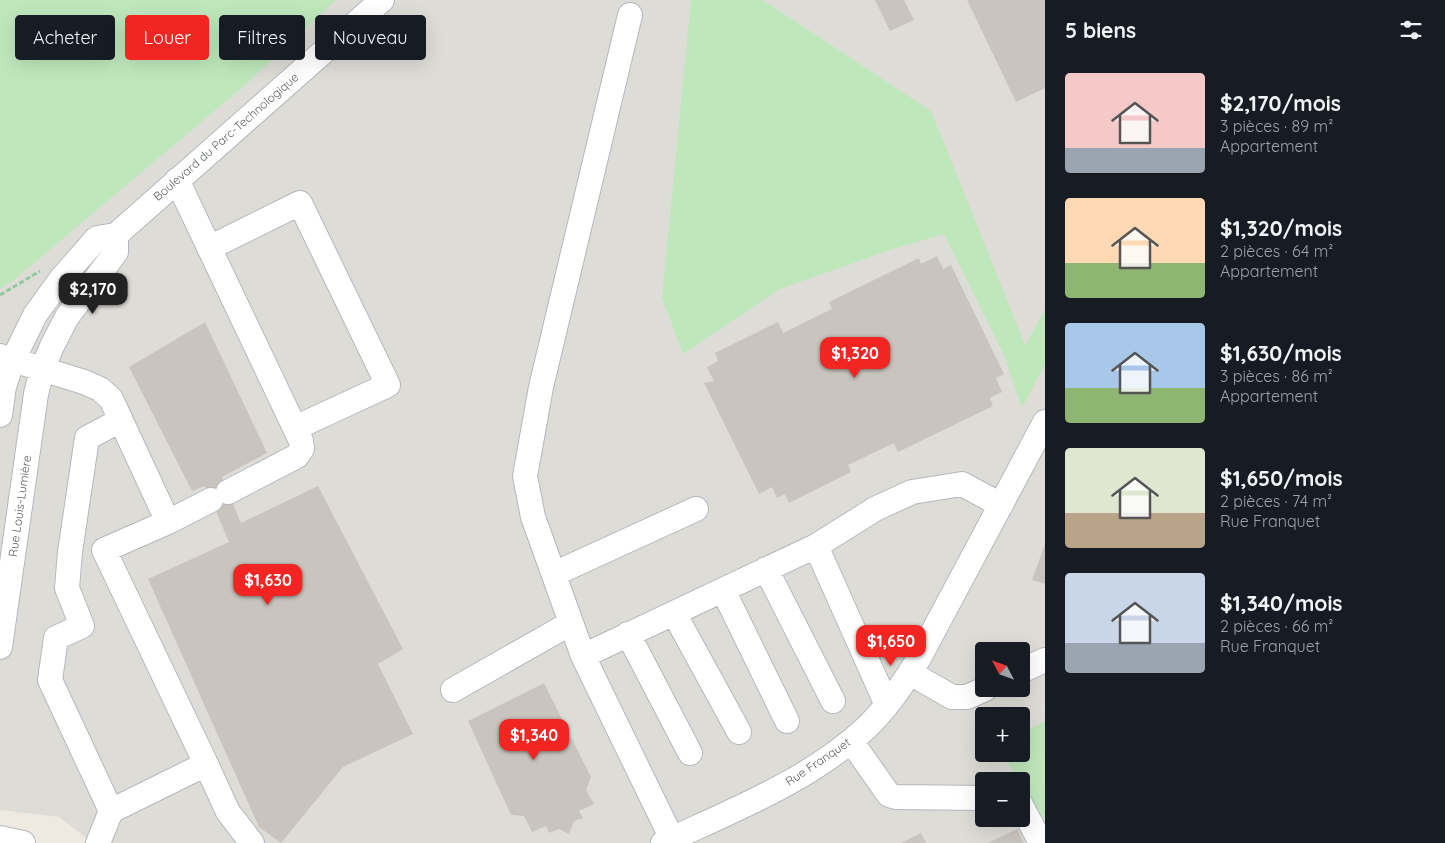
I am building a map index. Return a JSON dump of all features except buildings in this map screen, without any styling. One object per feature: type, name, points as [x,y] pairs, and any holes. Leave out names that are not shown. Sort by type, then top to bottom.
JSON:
[{"type":"street","name":"Boulevard du Parc-Technologique","points":[[2,385],[6,358],[61,279],[97,238],[116,235],[382,0]]},
{"type":"street","points":[[630,15],[541,388],[525,476],[533,517],[571,623],[584,656],[668,841]]},
{"type":"street","points":[[70,552],[104,550],[168,522],[297,456],[302,449],[301,440],[177,180]]},
{"type":"street","points":[[209,248],[300,203],[388,385],[295,428]]},
{"type":"street","points":[[0,415],[2,385],[36,394],[42,370],[67,317],[116,252],[116,235]]},
{"type":"street","points":[[6,358],[84,382],[100,389],[111,399],[168,522]]},
{"type":"street","name":"Rue Louis-Lumière","points":[[0,647],[36,394]]},
{"type":"street","points":[[111,811],[50,680],[56,638],[82,626],[67,588],[70,552],[87,438],[121,420]]},
{"type":"street","name":"Rue Franquet","points":[[668,841],[779,788],[819,764],[851,741],[887,704],[910,674],[1045,422]]},
{"type":"street","points":[[584,656],[816,546],[875,509],[912,492],[962,484],[1001,505]]},
{"type":"street","points":[[554,574],[696,509]]},
{"type":"street","points":[[816,546],[887,704]]},
{"type":"street","points":[[104,550],[228,812],[252,843]]},
{"type":"street","points":[[766,569],[833,701]]},
{"type":"street","points":[[723,590],[787,721]]},
{"type":"street","points":[[674,613],[739,732]]},
{"type":"street","points":[[452,690],[571,623]]},
{"type":"street","points":[[628,634],[690,753]]},
{"type":"street","points":[[1030,667],[1045,660]]},
{"type":"street","points":[[910,674],[952,697],[967,697],[975,693]]},
{"type":"street","points":[[851,741],[890,794],[896,797],[975,798]]},
{"type":"street","points":[[98,843],[111,811],[206,764]]},
{"type":"street","points":[[1030,822],[1041,843]]},
{"type":"street","points":[[0,838],[23,843]]},
{"type":"shaded area","points":[[0,0],[1045,0],[1045,843],[93,843],[59,817],[0,810]]},
{"type":"green space","points":[[0,0],[336,0],[320,15],[315,15],[315,20],[305,29],[305,15],[219,15],[219,60],[272,60],[245,85],[14,280],[0,289]]},
{"type":"green space","points":[[691,0],[763,0],[931,111],[1025,345],[1045,310],[1045,364],[1022,408],[1004,355],[944,234],[890,250],[780,289],[683,354],[662,298]]},
{"type":"green space","points":[[1045,721],[1045,819],[1030,796],[1030,772],[1014,772],[1007,762],[1030,762],[1030,729]]}]
